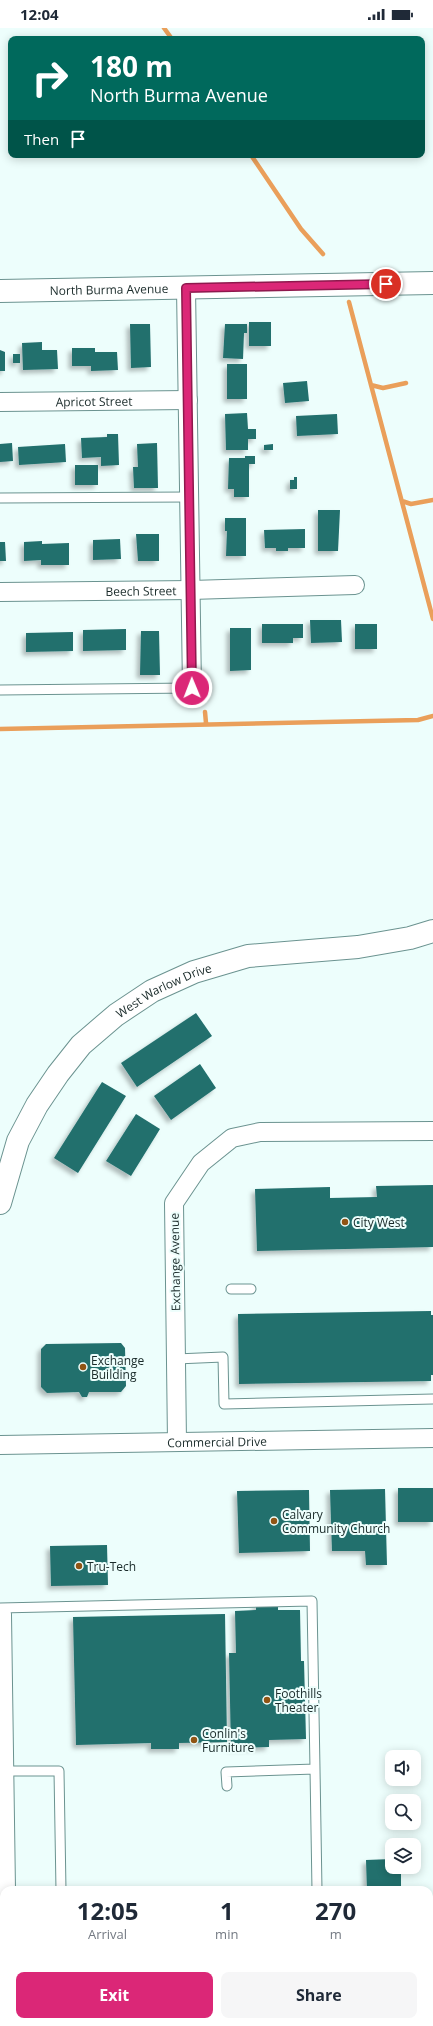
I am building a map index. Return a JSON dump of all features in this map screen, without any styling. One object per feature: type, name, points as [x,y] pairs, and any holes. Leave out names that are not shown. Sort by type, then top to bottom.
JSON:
[{"type":"street","name":"North Burma Avenue","points":[[0,291],[433,283]]},
{"type":"street","points":[[186,288],[192,688]]},
{"type":"street","name":"Apricot Street","points":[[0,402],[188,400]]},
{"type":"street","name":"Beech Street","points":[[0,592],[191,590],[355,585]]},
{"type":"street","name":"West Warlow Drive","points":[[0,1203],[18,1141],[38,1105],[58,1074],[81,1045],[116,1015],[152,991],[194,972],[248,956],[358,947],[410,938],[433,931]]},
{"type":"street","name":"Exchange Avenue","points":[[177,1442],[174,1203],[201,1163],[232,1138],[260,1132],[433,1131]]},
{"type":"street","name":"Commercial Drive","points":[[0,1445],[433,1438]]},
{"type":"street","points":[[0,1615],[4,1886]]},
{"type":"lane","points":[[0,498],[189,497]]},
{"type":"lane","points":[[0,690],[192,688]]},
{"type":"lane","points":[[231,1289],[251,1289]]},
{"type":"lane","points":[[176,1359],[223,1357],[224,1404],[433,1399]]},
{"type":"lane","points":[[0,1608],[312,1601],[317,1886]]},
{"type":"lane","points":[[227,1786],[226,1772],[315,1769]]},
{"type":"lane","points":[[2,1772],[59,1771],[61,1886]]},
{"type":"building","points":[[249,322],[271,322],[271,346],[249,346]]},
{"type":"building","points":[[130,324],[150,324],[151,367],[131,368]]},
{"type":"building","points":[[225,324],[247,324],[247,333],[244,333],[243,359],[223,358]]},
{"type":"building","points":[[42,342],[42,350],[57,350],[58,369],[23,370],[22,343]]},
{"type":"building","points":[[72,348],[95,348],[95,352],[117,352],[118,370],[91,371],[91,366],[72,366]]},
{"type":"building","points":[[0,350],[5,352],[5,371],[0,371]]},
{"type":"building","points":[[13,354],[20,354],[20,363],[13,363]]},
{"type":"building","points":[[227,364],[247,364],[247,399],[227,399]]},
{"type":"building","points":[[307,381],[309,401],[285,403],[283,383]]},
{"type":"building","points":[[247,413],[248,429],[256,429],[256,439],[248,439],[248,450],[226,450],[225,414]]},
{"type":"building","points":[[337,414],[338,434],[297,436],[296,416]]},
{"type":"building","points":[[107,434],[118,434],[119,465],[101,466],[101,457],[82,458],[81,438],[107,437]]},
{"type":"building","points":[[12,443],[13,461],[0,462],[0,444]]},
{"type":"building","points":[[157,443],[158,488],[134,488],[133,467],[138,467],[137,444]]},
{"type":"building","points":[[65,444],[66,462],[19,465],[18,447]]},
{"type":"building","points":[[273,444],[273,450],[264,450],[264,445]]},
{"type":"building","points":[[245,456],[255,456],[255,464],[249,464],[249,497],[234,497],[234,489],[228,489],[229,458],[245,458]]},
{"type":"building","points":[[75,465],[98,465],[98,485],[75,485]]},
{"type":"building","points":[[294,477],[297,477],[297,489],[290,489],[290,480],[294,480]]},
{"type":"building","points":[[318,510],[340,510],[338,551],[318,551]]},
{"type":"building","points":[[225,518],[246,518],[246,556],[226,556],[227,531],[225,531]]},
{"type":"building","points":[[305,529],[305,548],[288,548],[288,551],[276,551],[276,548],[265,548],[264,530]]},
{"type":"building","points":[[136,534],[159,534],[159,561],[138,561]]},
{"type":"building","points":[[120,539],[121,559],[93,560],[93,540]]},
{"type":"building","points":[[42,541],[42,544],[69,543],[69,565],[41,565],[41,560],[24,561],[24,542]]},
{"type":"building","points":[[0,542],[5,542],[6,561],[0,561]]},
{"type":"building","points":[[310,620],[341,620],[342,642],[311,643]]},
{"type":"building","points":[[262,624],[303,624],[303,638],[293,638],[293,643],[262,643]]},
{"type":"building","points":[[355,624],[377,624],[377,649],[355,649]]},
{"type":"building","points":[[230,628],[251,628],[251,670],[230,671]]},
{"type":"building","points":[[126,629],[126,650],[83,651],[83,630]]},
{"type":"building","points":[[141,631],[159,631],[160,675],[140,675]]},
{"type":"building","points":[[73,632],[73,651],[26,652],[26,633]]},
{"type":"building","points":[[196,1013],[212,1036],[137,1087],[121,1063]]},
{"type":"building","points":[[200,1064],[216,1088],[171,1120],[154,1096]]},
{"type":"building","points":[[102,1082],[126,1096],[78,1173],[54,1158]]},
{"type":"building","points":[[136,1114],[160,1129],[131,1176],[106,1161]]},
{"type":"building","name":"City West","points":[[433,1185],[433,1247],[257,1251],[255,1189],[330,1187],[330,1198],[377,1197],[376,1186]]},
{"type":"building","points":[[431,1311],[431,1315],[433,1315],[433,1375],[431,1375],[431,1381],[239,1384],[238,1314]]},
{"type":"building","name":"Exchange Building","points":[[121,1343],[125,1348],[126,1386],[121,1392],[89,1392],[87,1397],[82,1397],[79,1392],[47,1393],[41,1387],[41,1349],[46,1344]]},
{"type":"building","points":[[398,1488],[433,1488],[433,1522],[398,1522]]},
{"type":"building","points":[[385,1489],[387,1565],[366,1565],[365,1551],[332,1551],[330,1490]]},
{"type":"building","name":"Calvary Community Church","points":[[309,1490],[310,1551],[239,1553],[237,1491]]},
{"type":"building","name":"Tru-Tech","points":[[107,1545],[108,1585],[51,1586],[50,1546]]},
{"type":"building","name":"Foothills Theater","points":[[278,1603],[278,1610],[300,1610],[301,1661],[304,1661],[306,1739],[269,1740],[269,1747],[231,1748],[229,1653],[236,1653],[235,1611],[256,1610],[256,1604]]},
{"type":"building","points":[[225,1614],[227,1742],[179,1743],[179,1749],[151,1749],[151,1743],[76,1745],[73,1617]]},
{"type":"building","points":[[385,1859],[385,1874],[401,1874],[401,1886],[367,1886],[366,1860]]},
{"type":"waterway","points":[[164,28],[170,36]]},
{"type":"waterway","points":[[253,158],[301,229],[323,254]]},
{"type":"waterway","points":[[349,302],[433,619]]},
{"type":"waterway","points":[[371,385],[383,388],[406,383]]},
{"type":"waterway","points":[[402,501],[411,504],[433,500]]},
{"type":"waterway","points":[[205,712],[206,723]]},
{"type":"waterway","points":[[0,729],[418,720],[433,716]]},
{"type":"place","name":"City West","points":[[345,1222]]},
{"type":"place","name":"Exchange Building","points":[[83,1367]]},
{"type":"place","name":"Calvary Community Church","points":[[274,1521]]},
{"type":"place","name":"Tru-Tech","points":[[79,1566]]},
{"type":"place","name":"Foothills Theater","points":[[267,1700]]},
{"type":"place","name":"Conlin's Furniture","points":[[194,1740]]},
{"type":"route","points":[[192,688],[186,288],[386,284]]}]
